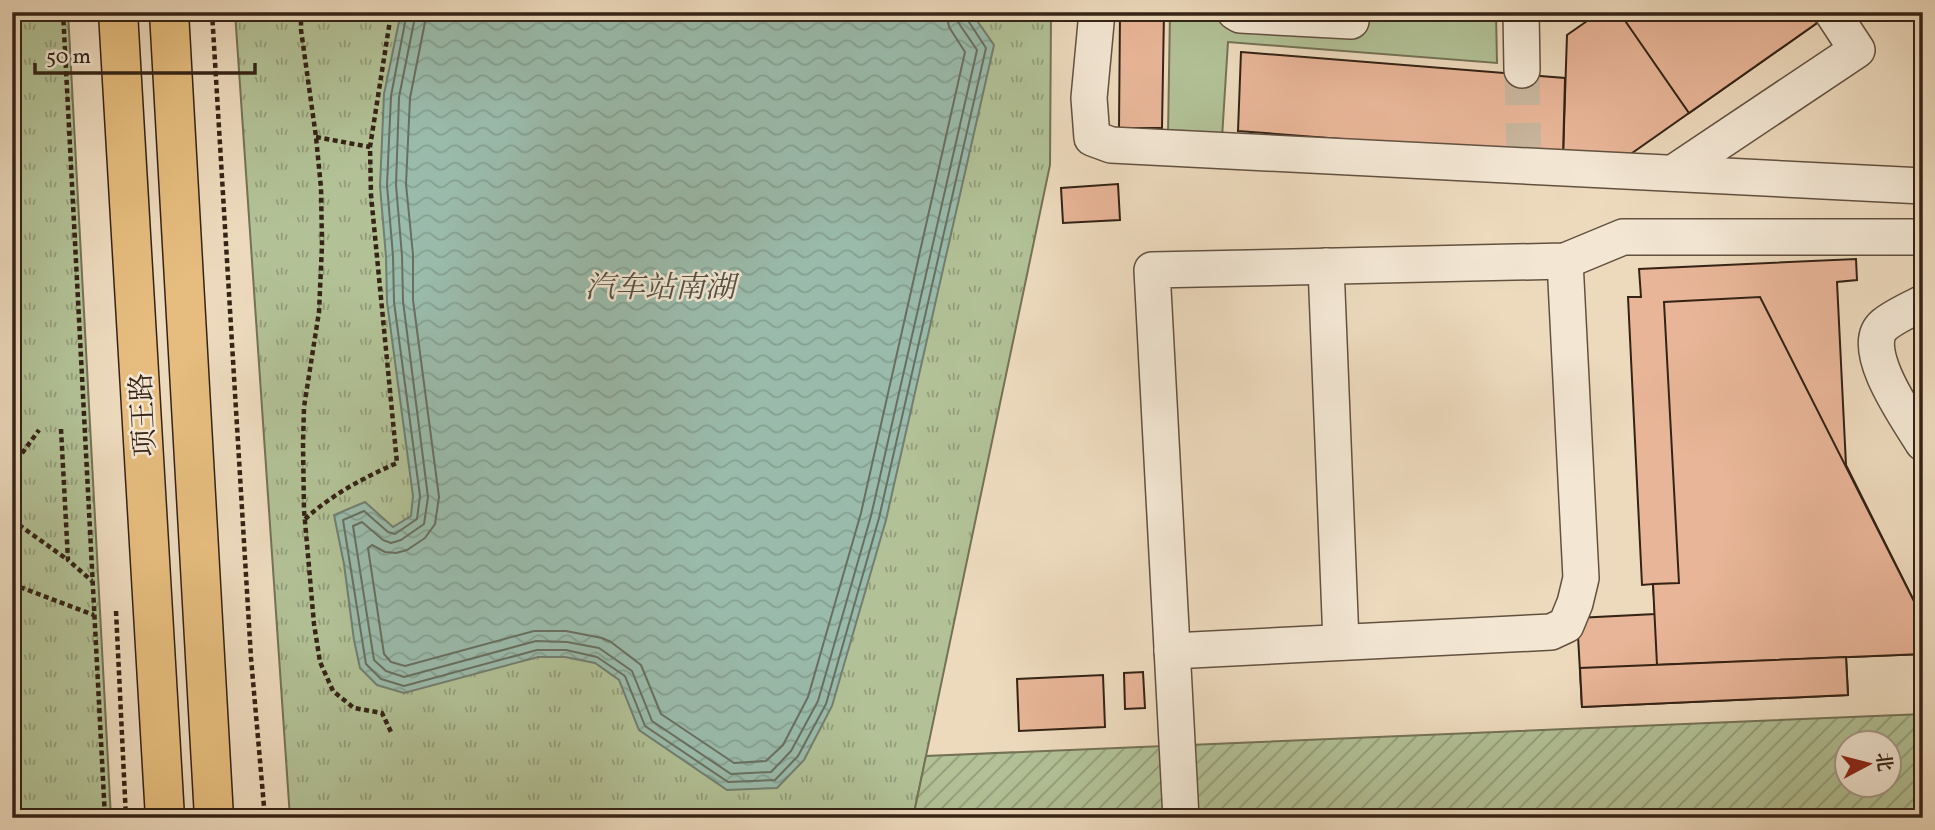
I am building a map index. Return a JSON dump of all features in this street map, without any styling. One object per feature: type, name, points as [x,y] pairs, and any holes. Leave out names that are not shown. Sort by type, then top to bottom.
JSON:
[{"type":"main road","name":"项王路","points":[[118,12],[164,818]]},
{"type":"main road","name":"项王路","points":[[169,12],[215,818]]},
{"type":"lane","points":[[1097,12],[1089,98],[1092,138],[1111,145],[1923,186]]},
{"type":"lane","points":[[1235,12],[1240,15],[1351,21],[1352,12]]},
{"type":"lane","points":[[1521,12],[1522,70]]},
{"type":"lane","points":[[1673,173],[1857,50],[1832,12]]},
{"type":"lane","points":[[1181,818],[1152,270],[1565,261],[1623,237],[1923,237]]},
{"type":"lane","points":[[1172,651],[1551,632],[1566,625],[1581,578],[1565,261]]},
{"type":"lane","points":[[1326,266],[1341,642]]},
{"type":"lane","points":[[1923,303],[1883,325],[1876,336],[1884,375],[1923,443]]},
{"type":"path","points":[[63,12],[105,818]]},
{"type":"path","points":[[212,12],[251,658],[265,818]]},
{"type":"path","points":[[302,12],[301,30],[321,188],[323,245],[319,312],[304,407],[305,519],[320,662],[333,691],[354,708],[382,713],[391,732]]},
{"type":"path","points":[[305,519],[327,500],[361,479],[397,463],[371,195],[370,147],[391,14],[388,12]]},
{"type":"path","points":[[1915,12],[1923,23]]},
{"type":"path","points":[[316,137],[370,147]]},
{"type":"path","points":[[61,429],[68,560]]},
{"type":"path","points":[[12,467],[39,430]]},
{"type":"path","points":[[12,520],[68,560],[92,581]]},
{"type":"path","points":[[12,584],[94,615]]},
{"type":"green space","points":[[12,12],[68,12],[111,818],[12,818]]},
{"type":"green space","name":"汽车站南湖","points":[[235,12],[1051,12],[1050,165],[913,818],[290,818]]},
{"type":"green space","points":[[1170,12],[1496,12],[1497,63],[1228,42],[1222,138],[1168,134]]},
{"type":"green space","points":[[1923,714],[1923,818],[913,818],[926,756]]},
{"type":"water","name":"汽车站南湖","points":[[401,12],[971,12],[994,45],[886,520],[832,706],[804,760],[777,788],[727,790],[639,730],[619,680],[595,663],[565,657],[538,657],[404,693],[377,685],[360,668],[334,515],[365,502],[393,527],[411,516],[413,496],[387,302],[380,186],[384,94]]},
{"type":"building","points":[[1120,12],[1164,12],[1162,128],[1119,128]]},
{"type":"building","points":[[1600,12],[1809,12],[1817,23],[1625,158],[1563,156],[1567,35]]},
{"type":"building","points":[[1619,12],[1809,12],[1817,23],[1689,113]]},
{"type":"building","points":[[1241,52],[1565,78],[1563,156],[1238,131]]},
{"type":"building","points":[[1118,184],[1120,220],[1063,223],[1061,188]]},
{"type":"building","points":[[1856,259],[1857,280],[1837,282],[1846,465],[1923,619],[1923,654],[1846,657],[1848,695],[1582,707],[1577,618],[1655,614],[1653,584],[1642,585],[1628,297],[1641,297],[1639,269]]},
{"type":"building","points":[[1760,297],[1923,619],[1923,654],[1657,665],[1653,584],[1679,583],[1664,302]]},
{"type":"building","points":[[1846,657],[1848,695],[1582,707],[1580,668]]},
{"type":"building","points":[[1143,672],[1145,708],[1125,709],[1124,673]]},
{"type":"building","points":[[1103,675],[1105,727],[1019,731],[1017,679]]},
{"type":"tunnel","points":[[1522,70],[1524,166]]}]
